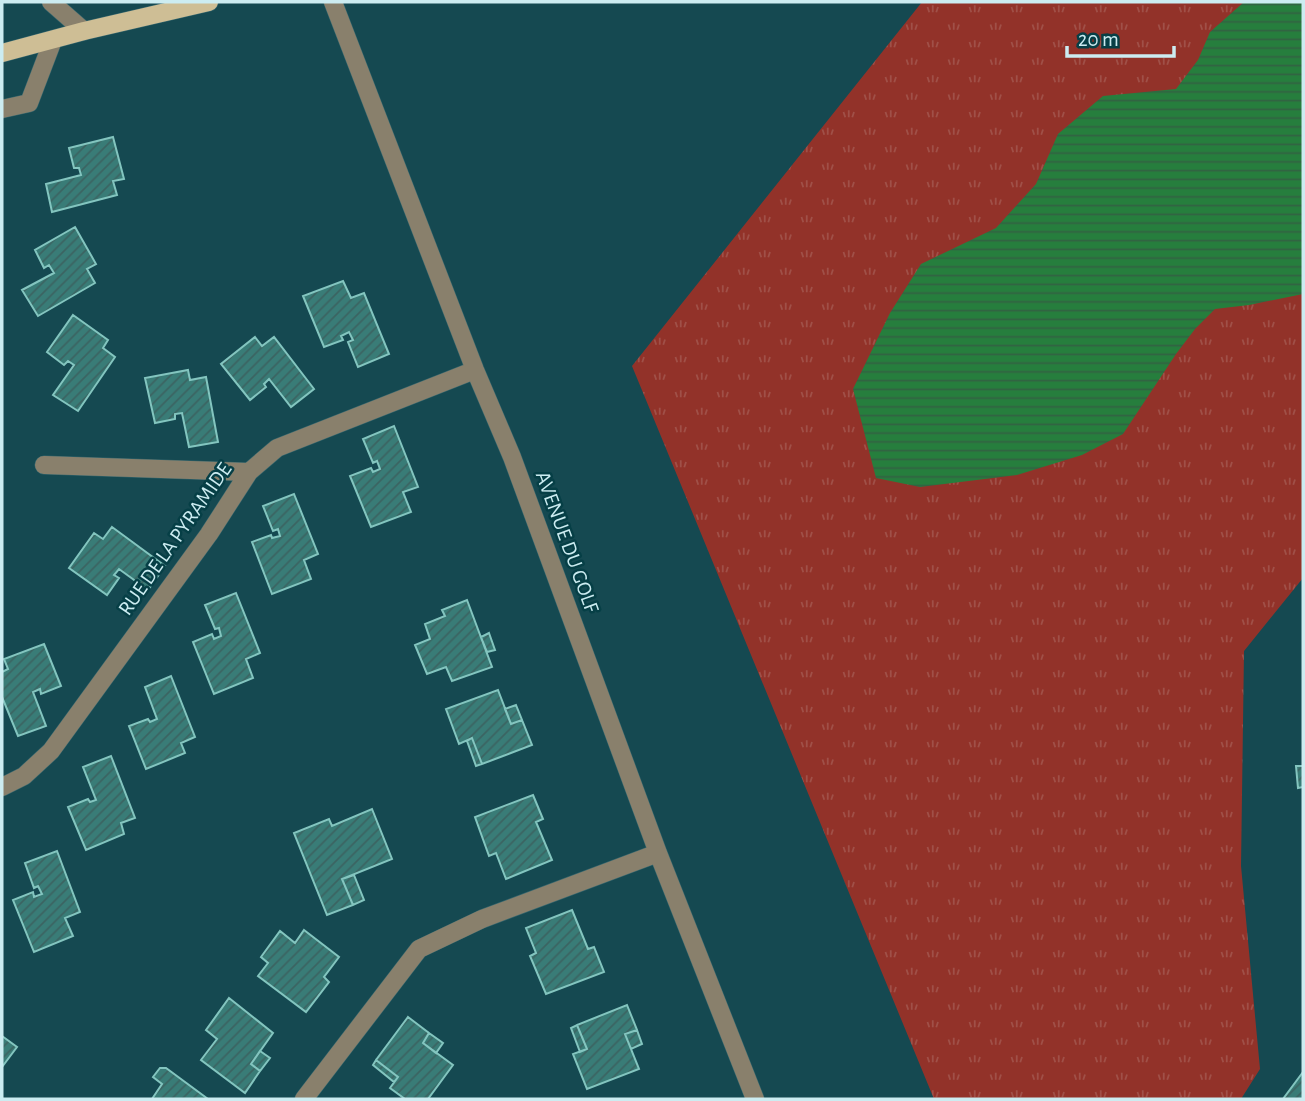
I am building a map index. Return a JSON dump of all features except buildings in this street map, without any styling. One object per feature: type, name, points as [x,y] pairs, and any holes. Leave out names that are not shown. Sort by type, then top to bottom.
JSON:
[{"type":"main road","points":[[2,53],[209,2]]},
{"type":"street","points":[[51,2],[84,31]]},
{"type":"street","name":"AVENUE DU GOLF","points":[[333,2],[475,370],[512,457],[658,853],[755,1099]]},
{"type":"street","points":[[2,109],[29,103],[53,40]]},
{"type":"street","name":"RUE DE LA PYRAMIDE","points":[[2,787],[24,776],[51,751],[209,534],[248,472],[277,448],[475,370]]},
{"type":"street","points":[[44,465],[248,472]]},
{"type":"street","points":[[304,1099],[419,949],[482,919],[658,853]]},
{"type":"green space","points":[[922,2],[1303,2],[1303,578],[1244,651],[1241,866],[1260,1069],[1241,1099],[934,1099],[632,366]]},
{"type":"shaded area","points":[[1244,2],[1303,2],[1303,294],[1215,309],[1176,354],[1123,434],[1082,455],[1017,475],[920,487],[876,478],[853,389],[890,313],[921,264],[996,228],[1036,184],[1058,134],[1103,96],[1176,89],[1198,60],[1210,32]]}]
